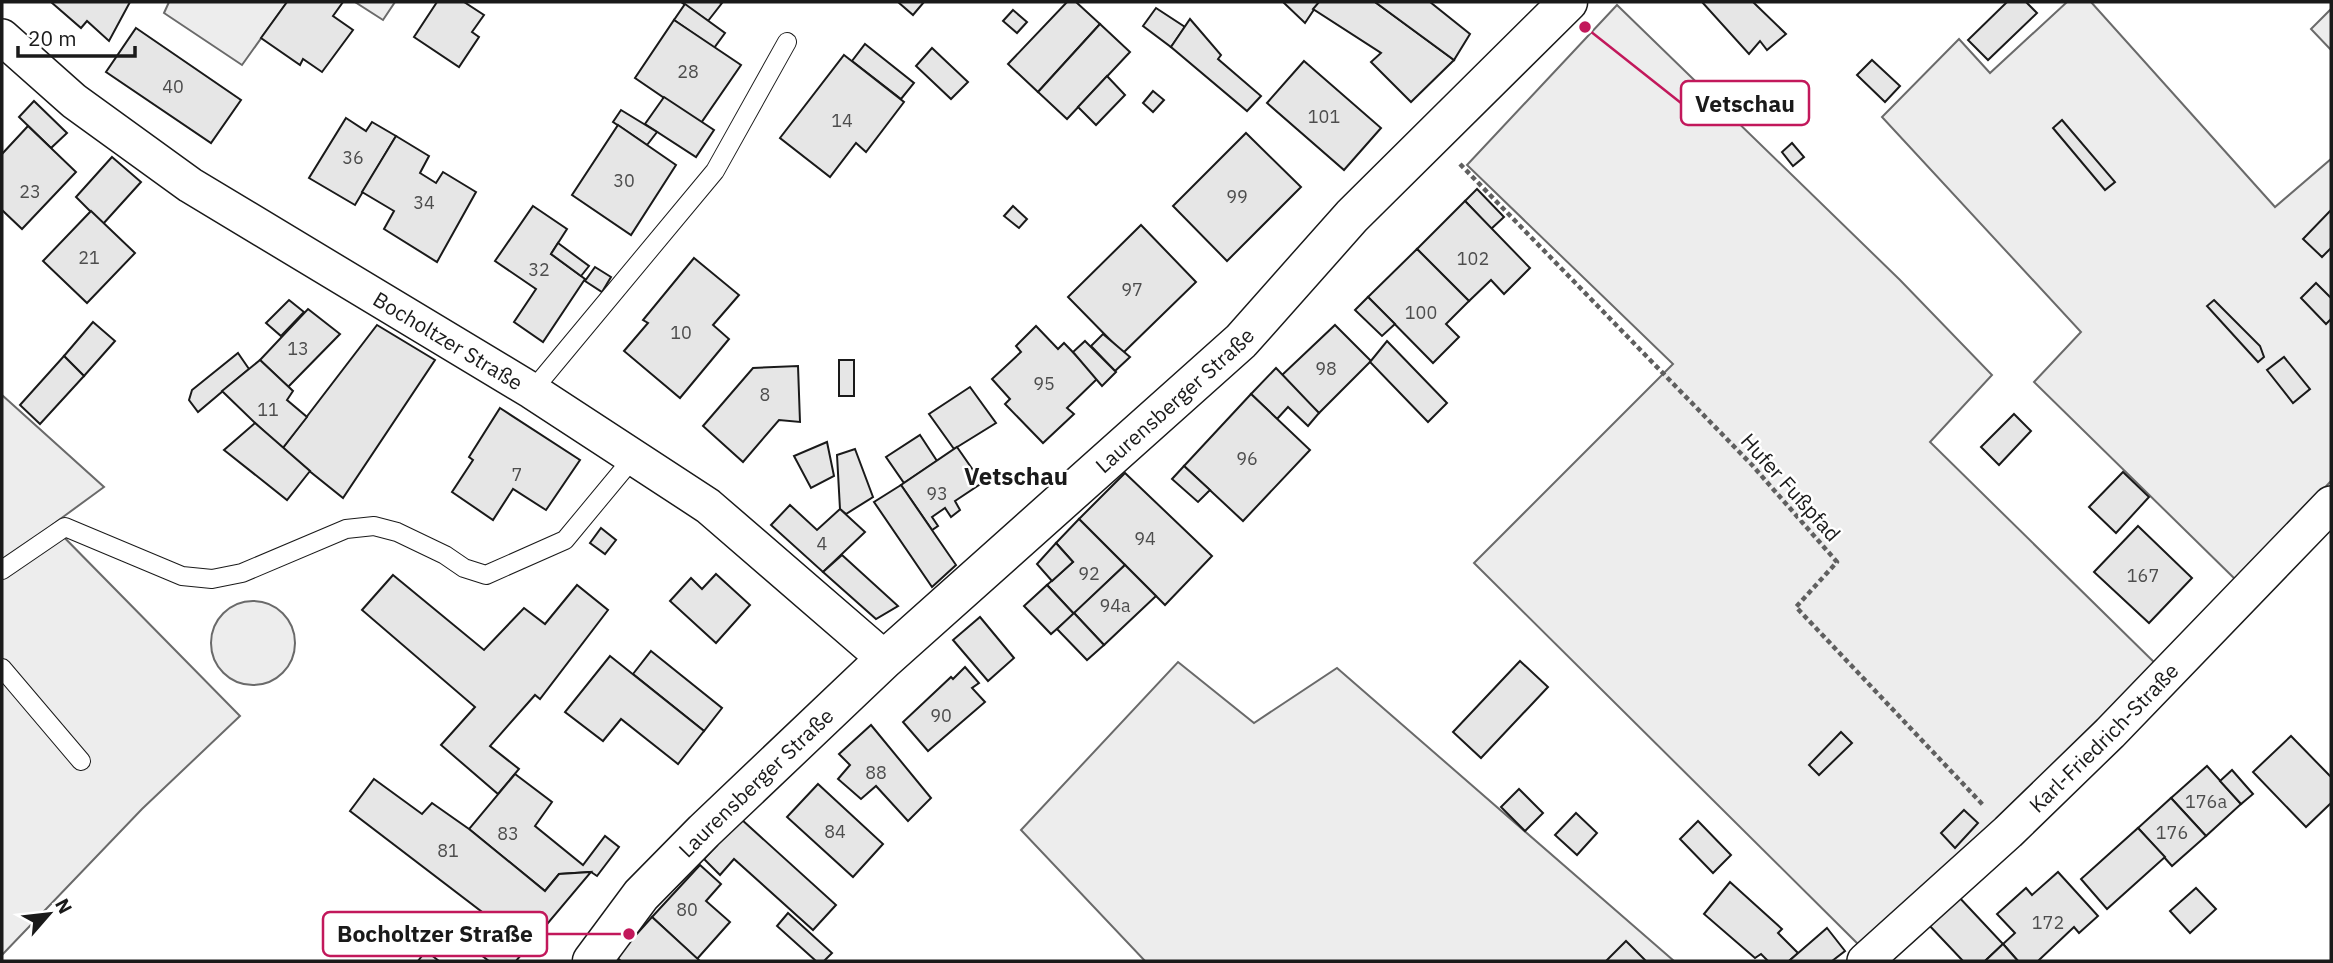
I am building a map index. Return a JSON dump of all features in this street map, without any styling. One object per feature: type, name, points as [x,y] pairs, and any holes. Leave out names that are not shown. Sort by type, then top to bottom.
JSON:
[{"type":"street","name":"Laurensberger Straße","points":[[592,961],[641,895],[767,769],[885,659],[1241,341],[1352,216],[1568,2]]},
{"type":"street","name":"Bocholtzer Straße","points":[[2,37],[74,101],[190,185],[532,390],[708,506],[885,659]]},
{"type":"street","name":"Karl-Friedrich-Straße","points":[[1865,961],[2008,832],[2110,733],[2331,504]]},
{"type":"lane","points":[[532,390],[715,171],[788,42]]},
{"type":"lane","points":[[2,570],[65,527],[182,576],[212,579],[242,573],[346,529],[374,526],[397,532],[445,555],[464,568],[486,575],[565,540],[633,458]]},
{"type":"lane","points":[[2,668],[81,761]]},
{"type":"path","name":"Hufer Fußpfad","points":[[1464,167],[1752,465],[1837,562],[1796,607],[2008,832]]},
{"type":"shaded area","points":[[169,2],[287,2],[242,65],[164,13]]},
{"type":"shaded area","points":[[355,2],[395,2],[383,20]]},
{"type":"shaded area","points":[[2067,2],[2091,2],[2275,207],[2331,159],[2331,481],[2237,581],[2034,382],[2081,332],[1882,117],[1959,39],[1990,73]]},
{"type":"shaded area","points":[[1617,5],[1900,280],[1992,375],[1930,442],[2160,668],[1862,948],[1474,563],[1673,364],[1467,165]]},
{"type":"shaded area","points":[[2331,9],[2331,50],[2311,29]]},
{"type":"shaded area","points":[[2,395],[104,487],[52,525],[240,716],[142,809],[2,955]]},
{"type":"shaded area","points":[[253,601],[276,608],[288,620],[295,643],[288,666],[276,678],[253,685],[230,678],[218,666],[211,643],[218,620],[230,608]]},
{"type":"shaded area","points":[[1178,662],[1254,723],[1337,668],[1674,961],[1145,961],[1021,830]]},
{"type":"building","points":[[51,2],[130,2],[109,41],[87,21],[81,28]]},
{"type":"building","points":[[287,2],[343,2],[333,16],[353,30],[322,72],[303,59],[300,65],[261,38]]},
{"type":"building","points":[[437,2],[464,2],[484,15],[472,32],[479,37],[459,67],[414,37]]},
{"type":"building","points":[[681,2],[719,2],[722,3],[708,21]]},
{"type":"building","points":[[898,2],[924,2],[913,15]]},
{"type":"building","points":[[1067,2],[1076,2],[1100,24],[1038,92],[1008,64]]},
{"type":"building","points":[[1283,2],[1319,2],[1305,23]]},
{"type":"building","points":[[1319,2],[1375,2],[1454,60],[1411,102],[1371,62],[1381,53],[1313,9]]},
{"type":"building","points":[[1375,2],[1430,2],[1470,34],[1454,60]]},
{"type":"building","points":[[1702,2],[1753,2],[1786,34],[1767,50],[1760,41],[1749,54]]},
{"type":"building","points":[[2007,2],[2026,2],[2037,13],[1988,60],[1968,40]]},
{"type":"building","points":[[685,4],[725,33],[714,48],[674,20]]},
{"type":"building","points":[[1156,8],[1185,27],[1171,47],[1143,26]]},
{"type":"building","points":[[1013,10],[1027,22],[1017,33],[1003,21]]},
{"type":"building","points":[[1190,19],[1221,55],[1218,59],[1261,96],[1247,111],[1171,47]]},
{"type":"building","points":[[674,20],[741,65],[701,123],[635,78]]},
{"type":"building","points":[[1100,24],[1130,52],[1067,119],[1038,92]]},
{"type":"building","points":[[136,28],[241,100],[211,143],[106,72]]},
{"type":"building","points":[[865,44],[914,83],[901,99],[852,61]]},
{"type":"building","points":[[932,48],[968,82],[951,99],[916,66]]},
{"type":"building","points":[[844,55],[904,102],[866,152],[856,143],[830,177],[780,138]]},
{"type":"building","points":[[1872,60],[1900,86],[1885,102],[1857,75]]},
{"type":"building","points":[[1304,61],[1381,128],[1344,170],[1267,103]]},
{"type":"building","points":[[1107,76],[1125,95],[1096,125],[1078,107]]},
{"type":"building","points":[[1153,91],[1164,100],[1153,112],[1143,103]]},
{"type":"building","points":[[664,97],[714,130],[696,157],[645,124]]},
{"type":"building","points":[[34,101],[67,133],[51,148],[19,117]]},
{"type":"building","points":[[621,110],[657,132],[647,145],[613,122]]},
{"type":"building","points":[[346,118],[366,131],[372,122],[396,136],[355,205],[309,178]]},
{"type":"building","points":[[2062,120],[2115,182],[2105,190],[2053,128]]},
{"type":"building","points":[[618,125],[676,165],[631,235],[572,195]]},
{"type":"building","points":[[28,126],[76,172],[22,229],[2,210],[2,154]]},
{"type":"building","points":[[1246,133],[1301,187],[1227,261],[1173,206]]},
{"type":"building","points":[[396,136],[429,156],[420,173],[436,183],[443,172],[476,192],[437,262],[384,229],[394,211],[362,192]]},
{"type":"building","points":[[1792,143],[1804,157],[1793,166],[1782,152]]},
{"type":"building","points":[[112,157],[141,182],[103,224],[76,197]]},
{"type":"building","points":[[1477,189],[1504,217],[1491,229],[1465,201]]},
{"type":"building","points":[[1465,201],[1530,268],[1504,294],[1491,280],[1469,301],[1417,249]]},
{"type":"building","points":[[533,206],[567,229],[551,254],[585,279],[543,342],[514,322],[536,289],[495,261]]},
{"type":"building","points":[[1013,206],[1027,219],[1019,228],[1004,216]]},
{"type":"building","points":[[2331,210],[2331,248],[2322,257],[2303,239]]},
{"type":"building","points":[[91,211],[135,253],[87,303],[43,261]]},
{"type":"building","points":[[1141,225],[1196,282],[1123,353],[1068,297]]},
{"type":"building","points":[[558,243],[589,266],[581,276],[551,254]]},
{"type":"building","points":[[1417,249],[1469,301],[1446,324],[1459,337],[1433,363],[1368,297]]},
{"type":"building","points":[[694,258],[739,295],[713,325],[729,339],[680,398],[624,351],[648,323],[643,320]]},
{"type":"building","points":[[595,267],[611,277],[602,292],[585,281]]},
{"type":"building","points":[[2316,283],[2331,298],[2331,319],[2326,324],[2301,298]]},
{"type":"building","points":[[1368,297],[1395,324],[1382,336],[1355,310]]},
{"type":"building","points":[[289,300],[304,312],[281,336],[266,323]]},
{"type":"building","points":[[2214,300],[2260,346],[2264,357],[2258,362],[2207,306]]},
{"type":"building","points":[[308,309],[340,334],[288,387],[260,360]]},
{"type":"building","points":[[93,322],[115,341],[84,376],[64,356]]},
{"type":"building","points":[[377,325],[435,360],[343,498],[282,449]]},
{"type":"building","points":[[1335,325],[1371,361],[1319,413],[1281,376]]},
{"type":"building","points":[[1036,326],[1058,349],[1064,343],[1098,378],[1067,408],[1074,414],[1043,443],[1005,404],[1010,399],[992,379],[1021,352],[1016,346]]},
{"type":"building","points":[[1103,334],[1130,357],[1115,371],[1091,346]]},
{"type":"building","points":[[1085,341],[1116,372],[1102,386],[1073,352]]},
{"type":"building","points":[[1387,341],[1447,403],[1428,422],[1370,362]]},
{"type":"building","points":[[238,353],[249,369],[198,412],[189,400],[192,390]]},
{"type":"building","points":[[64,356],[84,376],[40,424],[20,405]]},
{"type":"building","points":[[2284,357],[2310,389],[2293,403],[2267,370]]},
{"type":"building","points":[[260,360],[293,391],[287,400],[307,417],[282,449],[222,391]]},
{"type":"building","points":[[839,360],[854,360],[854,396],[839,396]]},
{"type":"building","points":[[798,366],[800,422],[779,420],[743,462],[703,426],[753,368]]},
{"type":"building","points":[[1276,368],[1319,413],[1308,426],[1288,407],[1277,419],[1251,394]]},
{"type":"building","points":[[970,387],[996,423],[954,449],[929,414]]},
{"type":"building","points":[[1251,394],[1310,450],[1243,521],[1184,466]]},
{"type":"building","points":[[500,408],[580,460],[546,510],[513,489],[493,520],[452,492],[473,460],[469,457]]},
{"type":"building","points":[[2014,414],[2031,431],[1999,465],[1981,447]]},
{"type":"building","points":[[255,423],[310,471],[287,500],[224,450]]},
{"type":"building","points":[[920,435],[937,461],[904,483],[886,457]]},
{"type":"building","points":[[827,442],[834,476],[811,488],[794,456]]},
{"type":"building","points":[[957,447],[982,483],[955,501],[960,510],[951,517],[945,508],[932,517],[938,526],[932,530],[901,485]]},
{"type":"building","points":[[855,449],[873,497],[846,514],[840,509],[837,455]]},
{"type":"building","points":[[1184,466],[1210,490],[1198,502],[1172,479]]},
{"type":"building","points":[[2123,472],[2149,497],[2116,533],[2089,507]]},
{"type":"building","points":[[1125,473],[1212,556],[1165,605],[1079,519]]},
{"type":"building","points":[[901,485],[956,565],[932,587],[874,502]]},
{"type":"building","points":[[790,505],[817,530],[840,509],[865,532],[823,572],[771,525]]},
{"type":"building","points":[[1079,519],[1125,565],[1074,614],[1047,585],[1073,562],[1056,543]]},
{"type":"building","points":[[2138,526],[2192,578],[2149,623],[2094,572]]},
{"type":"building","points":[[601,528],[616,540],[605,554],[590,543]]},
{"type":"building","points":[[1056,543],[1073,562],[1052,581],[1037,564]]},
{"type":"building","points":[[842,555],[898,606],[876,619],[823,572]]},
{"type":"building","points":[[1125,565],[1156,596],[1104,645],[1074,613]]},
{"type":"building","points":[[716,574],[750,605],[716,643],[670,601],[691,578],[702,589]]},
{"type":"building","points":[[393,575],[484,650],[524,608],[545,624],[577,585],[608,610],[540,699],[535,695],[490,746],[519,769],[498,794],[441,745],[475,707],[362,610]]},
{"type":"building","points":[[1047,585],[1074,614],[1051,634],[1024,606]]},
{"type":"building","points":[[1074,613],[1104,645],[1087,660],[1057,629]]},
{"type":"building","points":[[980,617],[1014,658],[988,681],[953,640]]},
{"type":"building","points":[[651,651],[722,708],[704,731],[633,674]]},
{"type":"building","points":[[610,656],[704,731],[678,764],[621,719],[603,741],[565,712]]},
{"type":"building","points":[[1520,661],[1548,687],[1481,758],[1453,732]]},
{"type":"building","points":[[965,667],[979,683],[972,688],[985,702],[928,751],[903,722]]},
{"type":"building","points":[[871,725],[931,798],[908,821],[876,786],[861,799],[838,779],[850,765],[839,754]]},
{"type":"building","points":[[1841,732],[1852,743],[1819,775],[1809,765]]},
{"type":"building","points":[[2291,736],[2331,777],[2331,803],[2306,827],[2253,772]]},
{"type":"building","points":[[2207,766],[2241,804],[2206,836],[2171,798]]},
{"type":"building","points":[[2232,770],[2253,794],[2241,804],[2220,781]]},
{"type":"building","points":[[515,774],[552,802],[535,826],[583,865],[605,836],[619,847],[597,876],[591,872],[559,874],[545,891],[469,829]]},
{"type":"building","points":[[374,779],[422,814],[432,803],[469,829],[545,891],[559,874],[591,872],[516,961],[489,961],[465,943],[486,915],[350,811]]},
{"type":"building","points":[[818,784],[883,844],[853,877],[787,817]]},
{"type":"building","points":[[1519,789],[1543,813],[1525,831],[1501,807]]},
{"type":"building","points":[[2171,798],[2206,836],[2172,866],[2138,828]]},
{"type":"building","points":[[1964,810],[1978,823],[1955,848],[1941,833]]},
{"type":"building","points":[[1576,813],[1597,833],[1577,855],[1555,835]]},
{"type":"building","points":[[741,819],[836,905],[813,930],[734,859],[720,875],[704,859]]},
{"type":"building","points":[[1698,821],[1731,855],[1713,873],[1680,839]]},
{"type":"building","points":[[2138,828],[2165,857],[2107,909],[2081,879]]},
{"type":"building","points":[[700,865],[721,884],[706,901],[730,922],[697,959],[652,917]]},
{"type":"building","points":[[2058,872],[2098,916],[2079,933],[2074,927],[2038,961],[2018,961],[2003,944],[2015,933],[1997,914],[2026,888],[2032,895]]},
{"type":"building","points":[[1730,882],[1782,929],[1778,933],[1798,953],[1789,961],[1768,961],[1761,954],[1755,958],[1704,914]]},
{"type":"building","points":[[2196,888],[2216,909],[2190,933],[2170,911]]},
{"type":"building","points":[[1957,895],[2003,944],[1985,961],[1963,961],[1927,923]]},
{"type":"building","points":[[788,913],[832,953],[824,961],[816,961],[777,926]]},
{"type":"building","points":[[652,917],[700,961],[621,961],[616,957]]},
{"type":"building","points":[[1827,928],[1845,951],[1832,961],[1789,961]]},
{"type":"building","points":[[1626,941],[1646,961],[1606,961]]},
{"type":"building","points":[[2003,944],[2018,961],[1985,961]]},
{"type":"building","points":[[426,951],[439,961],[418,961]]},
{"type":"place","name":"Vetschau","points":[[1585,27]]},
{"type":"place","name":"Bocholtzer Straße","points":[[629,934]]},
{"type":"district","name":"Vetschau","points":[[1016,476]]}]
